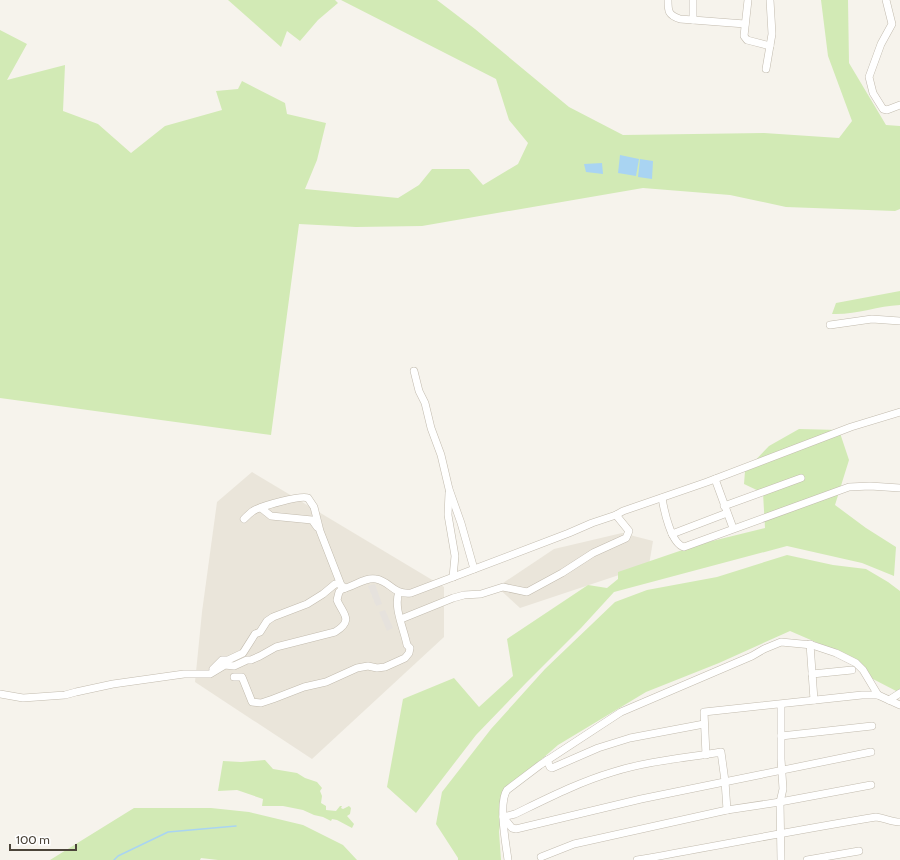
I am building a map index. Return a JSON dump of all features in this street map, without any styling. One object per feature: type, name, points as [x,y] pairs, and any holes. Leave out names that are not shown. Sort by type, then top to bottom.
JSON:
[{"type":"street","points":[[668,0],[669,11],[673,17],[680,19],[745,24]]},
{"type":"street","points":[[693,0],[693,20]]},
{"type":"street","points":[[748,0],[744,36],[747,40],[770,46]]},
{"type":"street","points":[[766,69],[772,34],[770,0]]},
{"type":"street","points":[[886,0],[892,24],[881,44],[870,73],[870,85],[883,109],[887,110],[900,105]]},
{"type":"street","points":[[830,325],[872,319],[900,321]]},
{"type":"street","points":[[414,371],[419,391],[425,403],[431,428],[441,455],[449,489],[461,523],[474,569]]},
{"type":"street","points":[[0,694],[23,698],[65,695],[113,684],[184,674],[210,674],[225,665],[230,667],[234,666],[260,656],[276,647],[339,630],[344,624],[346,616],[337,598],[343,587],[366,580],[375,579],[383,581],[404,594],[411,593],[616,515],[623,511],[715,479],[851,427],[900,412]]},
{"type":"street","points":[[724,506],[801,478]]},
{"type":"street","points":[[715,479],[733,528]]},
{"type":"street","points":[[662,498],[672,534],[678,545],[684,547],[849,487],[870,486],[900,488]]},
{"type":"street","points":[[449,489],[448,515],[455,556],[453,576]]},
{"type":"street","points":[[244,519],[253,511],[261,508],[298,497],[306,497],[310,500],[314,507],[320,531],[343,587]]},
{"type":"street","points":[[261,508],[271,516],[312,520],[320,531]]},
{"type":"street","points":[[672,534],[727,513]]},
{"type":"street","points":[[401,619],[464,595],[481,594],[503,587],[527,592],[571,568],[593,553],[626,538],[630,531],[616,515]]},
{"type":"street","points":[[210,674],[222,660],[228,660],[243,653],[255,634],[260,632],[267,621],[273,617],[307,604],[335,584],[343,587]]},
{"type":"street","points":[[234,677],[242,677],[252,702],[258,703],[304,687],[326,682],[357,668],[368,666],[377,668],[384,667],[405,658],[409,653],[410,648],[398,612],[397,603],[399,592]]},
{"type":"street","points":[[508,860],[502,814],[506,792],[547,760],[621,712],[752,656],[764,648],[784,642],[810,644],[831,652],[856,663],[863,670],[878,695]]},
{"type":"street","points":[[810,644],[814,700]]},
{"type":"street","points":[[812,674],[852,670]]},
{"type":"street","points":[[889,700],[900,693]]},
{"type":"street","points":[[706,755],[703,713],[705,712],[781,705],[862,695],[878,695],[900,705]]},
{"type":"street","points":[[781,705],[781,759],[784,789],[780,802],[781,860]]},
{"type":"street","points":[[547,760],[552,768],[598,748],[630,738],[704,724]]},
{"type":"street","points":[[781,736],[872,726]]},
{"type":"street","points":[[503,817],[512,828],[516,829],[641,798],[871,752]]},
{"type":"street","points":[[503,817],[514,814],[583,783],[612,772],[637,766],[722,753],[727,810]]},
{"type":"street","points":[[541,857],[574,844],[727,810],[871,785]]},
{"type":"street","points":[[637,860],[876,817],[891,822],[900,822]]},
{"type":"street","points":[[807,860],[859,851]]},
{"type":"shaded area","points":[[252,472],[444,587],[444,637],[312,759],[195,682],[202,612],[217,502]]},
{"type":"shaded area","points":[[622,533],[653,541],[649,565],[520,608],[497,587],[554,549]]},
{"type":"shaded area","points":[[375,584],[382,604],[376,606],[368,586]]},
{"type":"shaded area","points":[[385,610],[393,628],[387,631],[379,612]]},
{"type":"green space","points":[[228,0],[335,0],[338,3],[318,20],[300,41],[287,31],[281,47]]},
{"type":"green space","points":[[341,0],[437,0],[475,29],[569,107],[623,135],[764,133],[839,138],[852,121],[828,56],[821,0],[848,0],[849,63],[886,125],[900,126],[900,209],[895,211],[786,207],[730,195],[643,188],[422,226],[356,227],[299,224],[271,435],[0,398],[0,30],[27,44],[7,80],[65,65],[63,111],[98,124],[131,153],[165,126],[222,110],[216,91],[238,89],[242,81],[285,103],[287,114],[326,123],[317,160],[305,189],[398,198],[419,185],[432,169],[469,169],[483,185],[518,164],[528,143],[509,120],[496,79]]},
{"type":"green space","points":[[900,291],[900,305],[850,313],[832,314],[836,303]]},
{"type":"green space","points":[[799,429],[839,430],[849,460],[835,505],[866,528],[896,547],[894,576],[862,563],[787,546],[614,592],[581,628],[476,735],[416,813],[387,787],[403,699],[454,678],[479,707],[513,676],[507,639],[588,585],[607,588],[618,579],[618,572],[700,544],[765,528],[763,493],[744,484],[745,471],[769,446]]},
{"type":"green space","points":[[787,555],[833,565],[866,569],[900,591],[900,693],[871,678],[841,653],[790,631],[719,663],[646,692],[558,745],[504,792],[499,832],[501,860],[458,860],[436,824],[442,792],[491,729],[545,669],[615,602],[647,590],[717,577]]},
{"type":"green space","points":[[265,760],[273,769],[297,773],[305,778],[317,782],[322,788],[320,791],[322,796],[321,803],[326,806],[326,810],[336,811],[340,806],[342,806],[341,808],[343,809],[349,806],[351,808],[350,814],[347,816],[354,824],[352,828],[337,820],[332,819],[331,821],[303,810],[283,806],[262,806],[263,799],[237,790],[218,791],[223,761],[241,762]]},
{"type":"green space","points":[[134,808],[211,808],[249,812],[303,825],[343,845],[357,860],[218,860],[201,858],[200,860],[50,860]]},
{"type":"water","points":[[620,155],[639,159],[636,176],[618,173]]},
{"type":"water","points":[[640,159],[653,161],[652,179],[638,177]]},
{"type":"water","points":[[602,163],[603,174],[586,172],[584,164]]},
{"type":"waterway","points":[[114,860],[118,856],[168,832],[236,826]]}]
